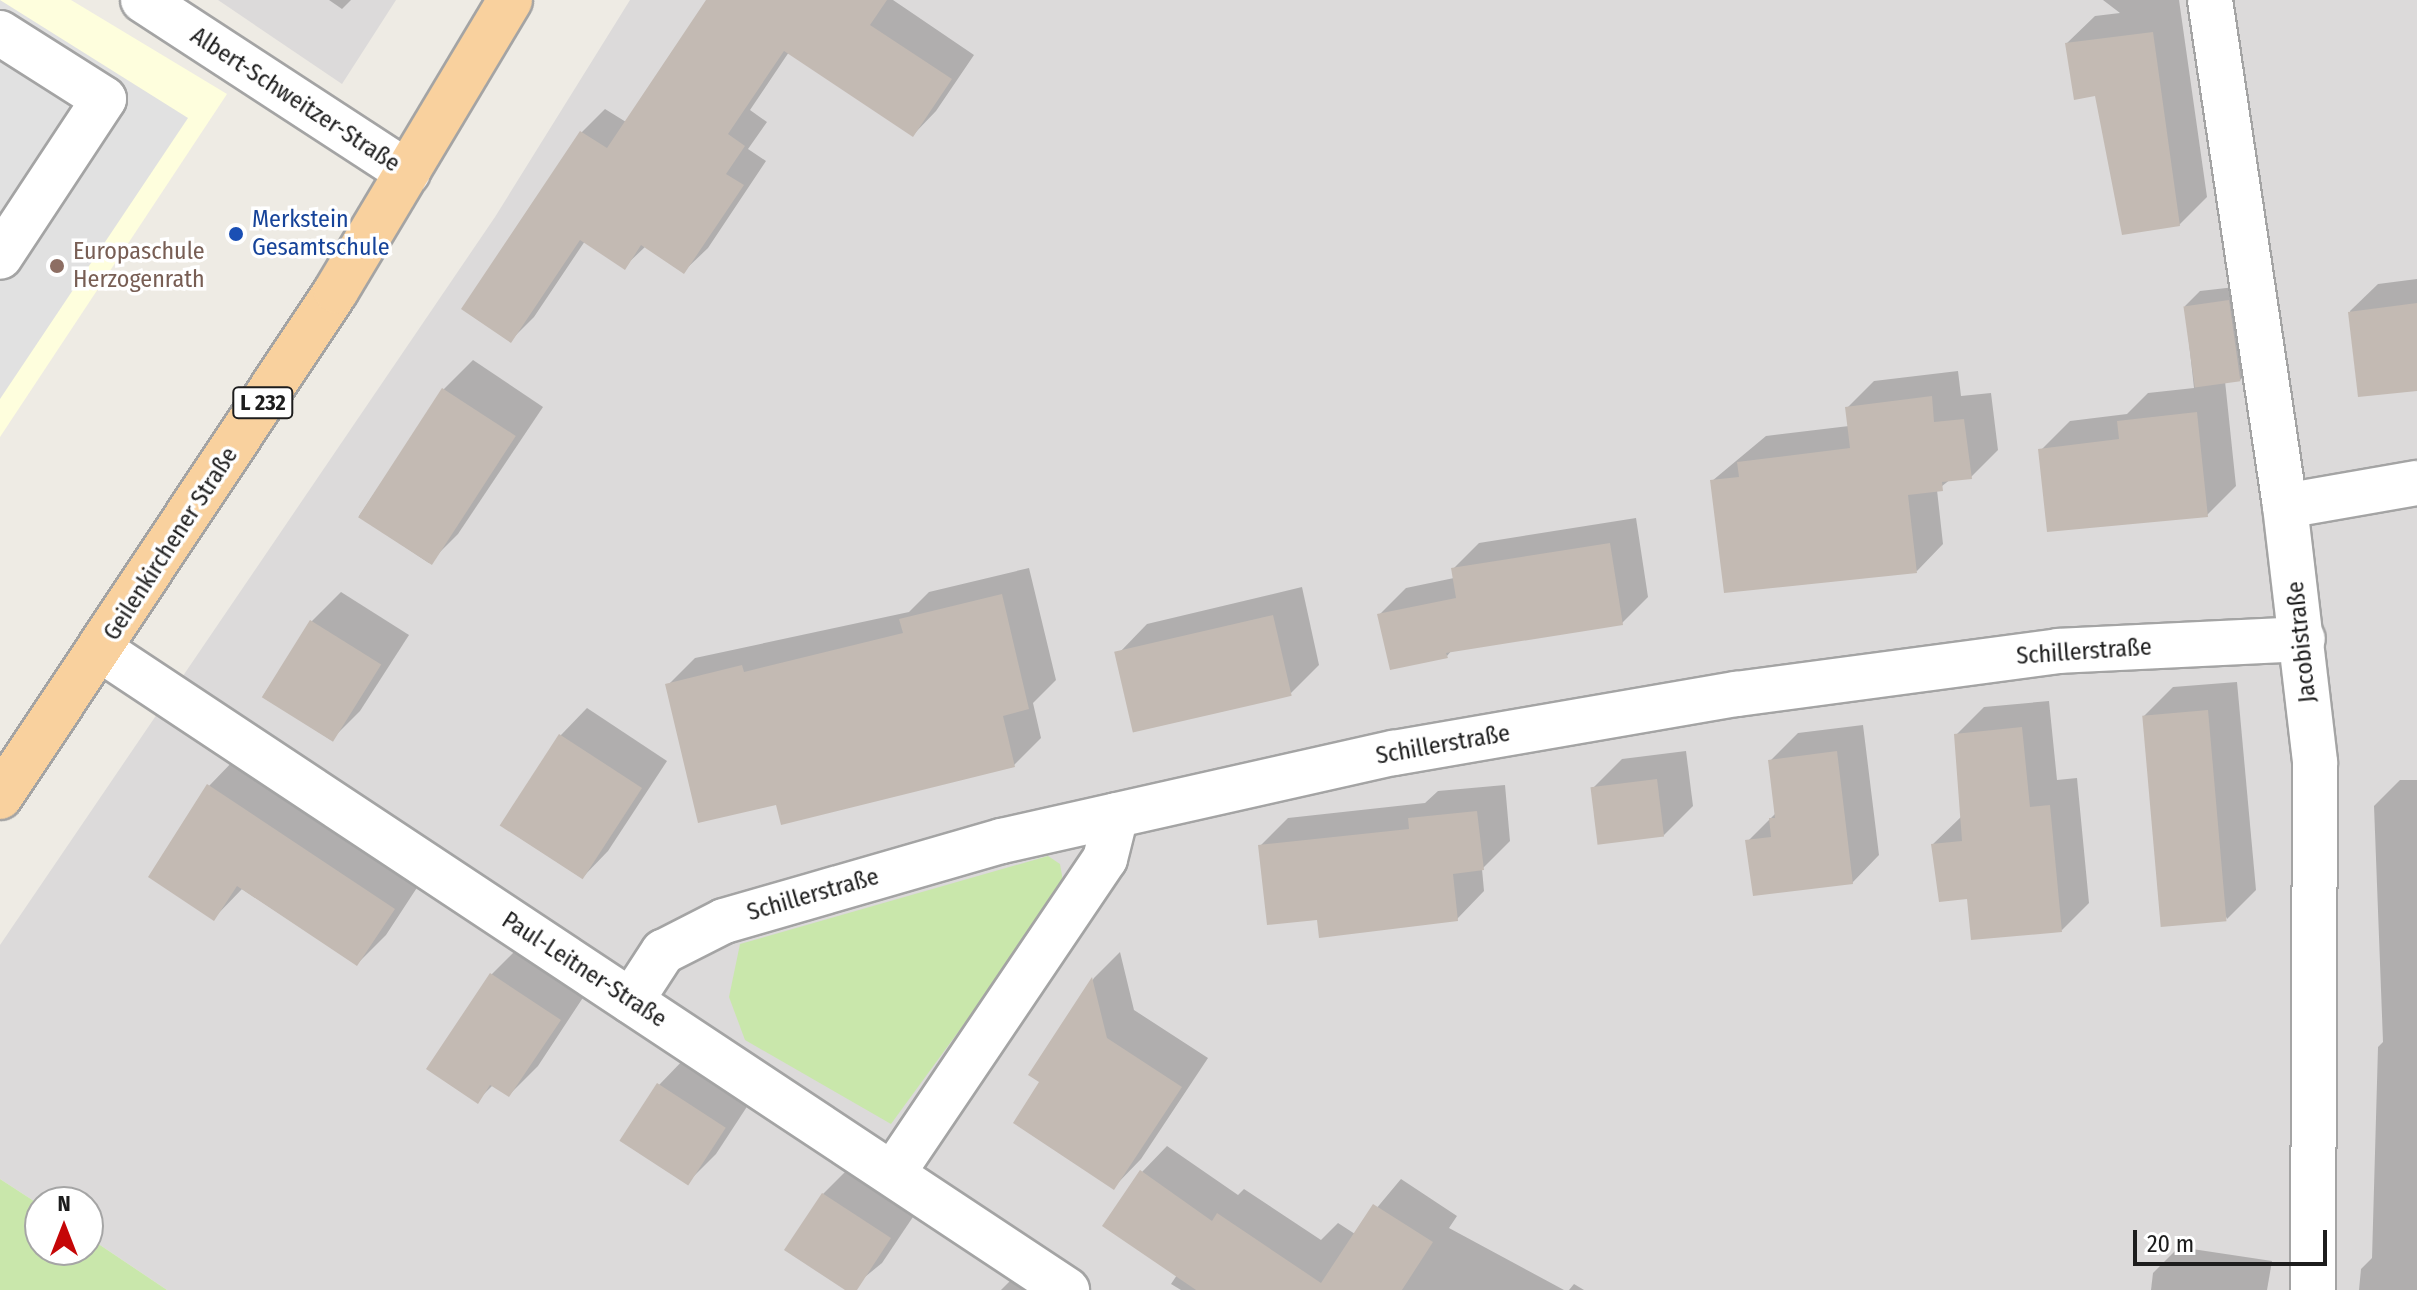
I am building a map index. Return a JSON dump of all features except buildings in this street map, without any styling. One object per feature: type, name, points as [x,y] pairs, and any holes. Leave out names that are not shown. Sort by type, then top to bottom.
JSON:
[{"type":"main road","name":"Geilenkirchener Straße","points":[[0,797],[101,650],[408,173],[510,0]]},
{"type":"street","name":"Albert-Schweitzer-Straße","points":[[143,0],[408,173]]},
{"type":"street","name":"Jacobistraße","points":[[2210,0],[2285,506],[2315,762],[2313,1290]]},
{"type":"street","points":[[0,33],[104,99],[0,257]]},
{"type":"street","points":[[2285,506],[2417,483]]},
{"type":"street","name":"Schillerstraße","points":[[631,1001],[663,952],[724,921],[1116,815],[1394,753],[1737,694],[2058,651],[2303,639]]},
{"type":"street","name":"Paul-Leitner-Straße","points":[[101,650],[1067,1290]]},
{"type":"street","points":[[893,1173],[1105,859],[1116,815]]},
{"type":"shaded area","name":"Europaschule Herzogenrath","points":[[0,0],[71,0],[227,94],[0,437]]},
{"type":"shaded area","name":"Europaschule Herzogenrath","points":[[0,0],[188,118],[0,399]]},
{"type":"shaded area","points":[[218,0],[396,0],[342,84]]},
{"type":"shaded area","points":[[630,0],[2417,0],[2417,1290],[167,1290],[104,1248],[104,1186],[24,1186],[24,1195],[0,1179],[0,945],[495,217]]},
{"type":"green space","points":[[1048,856],[1060,864],[1064,887],[891,1124],[745,1040],[729,997],[740,944]]},
{"type":"green space","points":[[0,1179],[24,1195],[24,1266],[104,1266],[104,1248],[167,1290],[0,1290]]},
{"type":"place","name":"Merkstein Gesamtschule","points":[[236,234]]},
{"type":"place","name":"Europaschule Herzogenrath","points":[[57,266]]}]
